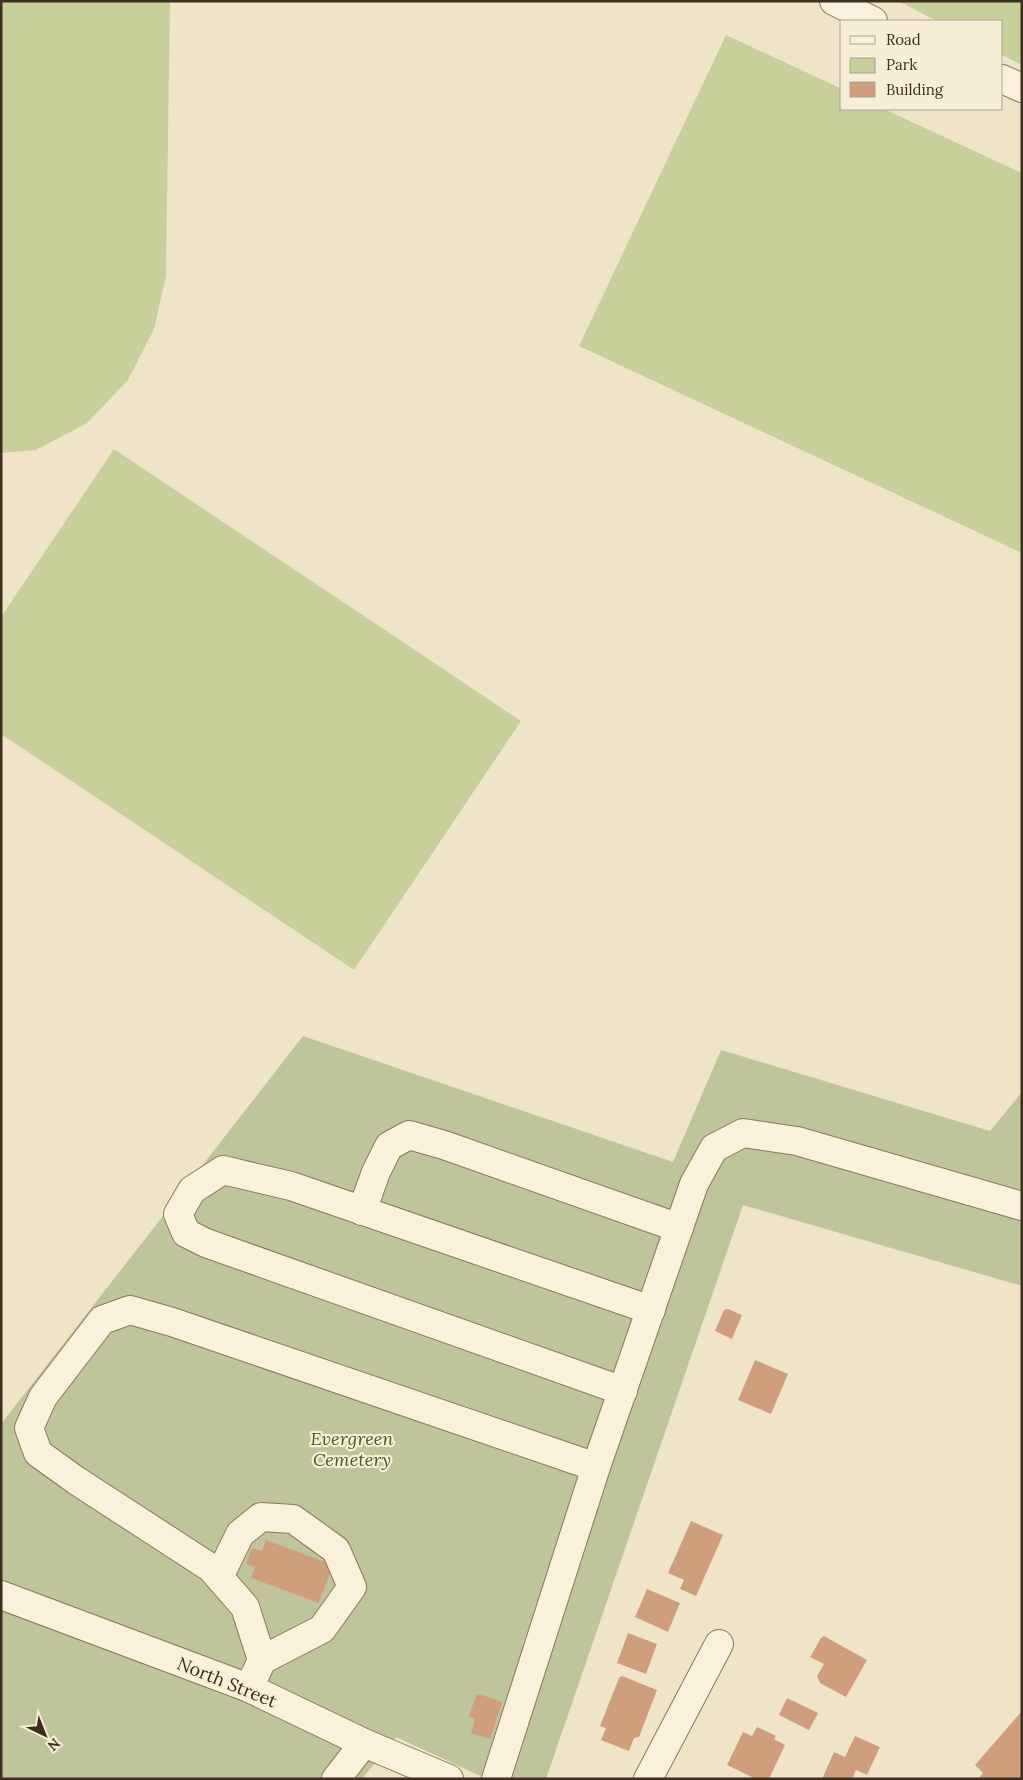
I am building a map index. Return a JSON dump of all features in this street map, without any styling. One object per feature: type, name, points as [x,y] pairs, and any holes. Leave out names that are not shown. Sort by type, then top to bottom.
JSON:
[{"type":"street","points":[[834,1],[871,20]]},
{"type":"street","points":[[1003,79],[1022,88]]},
{"type":"street","points":[[496,1779],[596,1467],[694,1184],[714,1148],[743,1133],[796,1141],[1022,1206]]},
{"type":"street","points":[[362,1211],[376,1172],[389,1146],[409,1135],[444,1145],[679,1228]]},
{"type":"street","points":[[623,1391],[206,1243],[186,1233],[178,1214],[192,1190],[223,1170],[291,1186],[651,1310]]},
{"type":"street","points":[[262,1660],[245,1607],[211,1568],[76,1481],[38,1453],[29,1428],[43,1397],[102,1320],[130,1310],[172,1322],[596,1467]]},
{"type":"street","points":[[219,1577],[240,1534],[261,1518],[293,1519],[336,1550],[352,1587],[322,1629],[262,1660],[248,1688]]},
{"type":"street","name":"North Street","points":[[1,1595],[248,1688],[364,1743],[450,1779]]},
{"type":"street","points":[[648,1779],[718,1644]]},
{"type":"street","points":[[336,1779],[364,1743]]},
{"type":"green space","points":[[1,1],[170,1],[166,276],[154,329],[128,380],[87,423],[36,450],[1,453]]},
{"type":"green space","points":[[898,1],[1022,1],[1022,65],[1003,56],[1003,20],[935,20]]},
{"type":"green space","points":[[726,35],[840,88],[840,110],[886,110],[1022,173],[1022,553],[579,346]]},
{"type":"green space","points":[[114,449],[521,721],[354,970],[1,734],[1,617]]},
{"type":"green space","name":"Evergreen Cemetery","points":[[303,1036],[673,1162],[721,1050],[990,1131],[1022,1092],[1022,1286],[743,1205],[546,1779],[487,1779],[396,1737],[362,1779],[1,1779],[1,1424]]},
{"type":"building","points":[[728,1309],[742,1315],[732,1339],[715,1331],[724,1310]]},
{"type":"building","points":[[755,1360],[788,1374],[771,1414],[738,1400]]},
{"type":"building","points":[[691,1521],[723,1535],[696,1596],[680,1589],[684,1580],[668,1573]]},
{"type":"building","points":[[266,1540],[333,1565],[319,1603],[251,1578],[255,1567],[246,1564],[252,1548],[262,1551]]},
{"type":"building","points":[[647,1589],[680,1603],[668,1632],[635,1617]]},
{"type":"building","points":[[628,1633],[657,1644],[646,1674],[617,1663]]},
{"type":"building","points":[[824,1636],[867,1660],[846,1697],[820,1683],[817,1676],[824,1664],[810,1657]]},
{"type":"building","points":[[622,1676],[657,1690],[639,1737],[634,1738],[629,1751],[601,1740],[606,1728],[600,1726],[619,1678]]},
{"type":"building","points":[[479,1694],[502,1702],[490,1739],[471,1733],[475,1719],[469,1716],[476,1696]]},
{"type":"building","points":[[787,1698],[818,1713],[809,1730],[779,1715]]},
{"type":"building","points":[[1022,1711],[1022,1779],[978,1779],[983,1773],[975,1765]]},
{"type":"building","points":[[757,1727],[776,1736],[774,1739],[785,1745],[769,1779],[756,1779],[727,1765],[743,1732],[752,1736]]},
{"type":"building","points":[[855,1736],[880,1747],[867,1775],[856,1770],[852,1779],[822,1779],[834,1752],[845,1757]]}]
